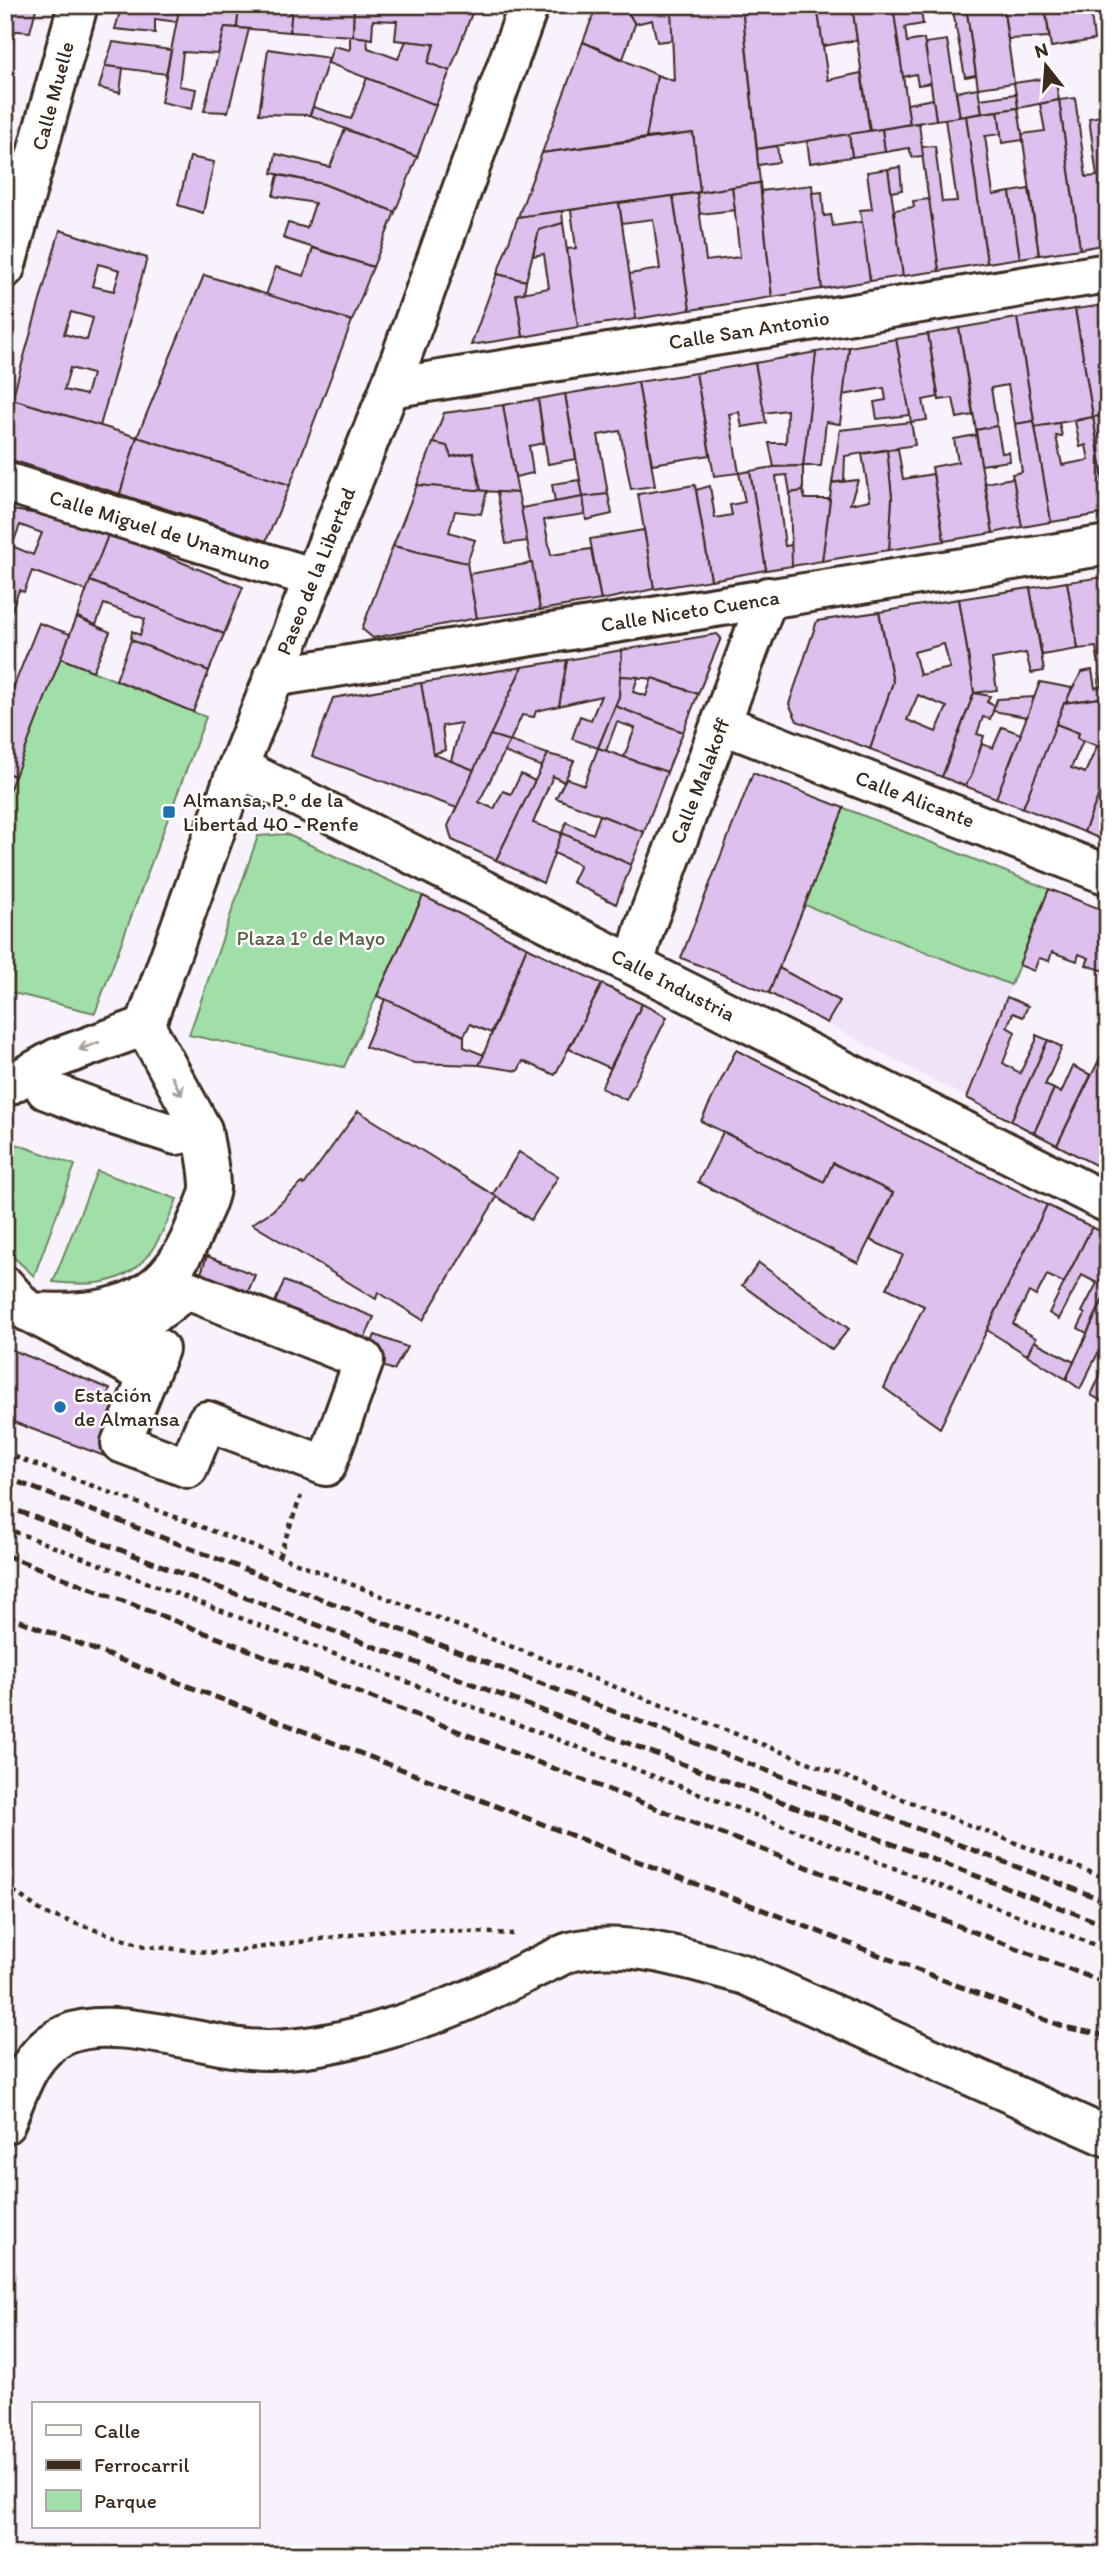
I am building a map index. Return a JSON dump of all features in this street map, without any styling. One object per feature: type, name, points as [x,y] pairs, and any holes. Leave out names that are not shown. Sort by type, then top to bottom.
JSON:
[{"type":"street","name":"Calle Muelle","points":[[5,268],[78,5]]},
{"type":"street","name":"Paseo de la Libertad","points":[[145,1026],[238,767],[390,388],[529,5]]},
{"type":"street","name":"Calle San Antonio","points":[[390,388],[1108,273]]},
{"type":"street","name":"Calle Miguel de Unamuno","points":[[5,481],[314,578]]},
{"type":"street","name":"Calle Niceto Cuenca","points":[[273,677],[1108,545]]},
{"type":"street","name":"Calle Malakoff","points":[[634,965],[645,928],[768,597]]},
{"type":"street","name":"Calle Alicante","points":[[722,724],[1108,874]]},
{"type":"street","name":"Calle Industria","points":[[238,767],[1108,1203]]},
{"type":"street","points":[[13,1300],[58,1313],[121,1306],[161,1282],[179,1263],[210,1190],[202,1130],[145,1026],[57,1058],[20,1079]]},
{"type":"street","points":[[20,1079],[107,1113],[176,1135],[202,1130]]},
{"type":"street","points":[[185,1289],[364,1360],[326,1466],[313,1462],[206,1421],[188,1468],[121,1443],[159,1349],[118,1331],[149,1318],[169,1305],[185,1289]]},
{"type":"street","points":[[13,1300],[148,1375]]},
{"type":"street","points":[[5,2124],[35,2057],[49,2043],[86,2028],[111,2027],[244,2049],[270,2050],[312,2044],[352,2037],[433,2013],[473,1998],[573,1951],[608,1948],[656,1952],[745,1975],[1108,2137]]},
{"type":"path","points":[[5,1453],[279,1556],[1108,1879]]},
{"type":"path","points":[[279,1556],[313,1462]]},
{"type":"path","points":[[5,1528],[1108,1951]]},
{"type":"path","points":[[5,1885],[44,1913],[144,1946],[219,1953],[387,1930],[432,1930],[552,1939],[573,1951]]},
{"type":"shaded area","points":[[753,773],[1049,889],[967,1098],[769,993],[681,958]]},
{"type":"green space","points":[[60,658],[206,717],[95,1013],[5,991],[5,801]]},
{"type":"green space","points":[[844,808],[1049,889],[1011,985],[805,905]]},
{"type":"green space","name":"Plaza 1º de Mayo","points":[[286,834],[423,896],[344,1067],[189,1035],[258,836]]},
{"type":"green space","points":[[5,1140],[75,1165],[34,1276],[5,1249]]},
{"type":"green space","points":[[97,1171],[177,1199],[157,1242],[146,1258],[133,1269],[119,1278],[101,1282],[53,1282]]},
{"type":"building","points":[[5,5],[37,5],[30,32],[5,30]]},
{"type":"building","points":[[122,5],[180,5],[177,22],[155,19],[155,33],[115,29]]},
{"type":"building","points":[[180,5],[239,5],[237,28],[225,27],[218,54],[183,52],[179,86],[196,89],[192,109],[161,102]]},
{"type":"building","points":[[239,5],[292,5],[290,32],[237,28]]},
{"type":"building","points":[[292,5],[354,5],[353,36],[290,32]]},
{"type":"building","points":[[354,5],[475,5],[450,71],[428,63],[434,44],[395,40],[397,21],[373,20],[372,39],[353,36]]},
{"type":"building","points":[[597,5],[624,5],[635,24],[623,59],[583,42]]},
{"type":"building","points":[[624,5],[671,5],[673,40],[657,42],[652,20],[635,24]]},
{"type":"building","points":[[671,5],[742,5],[760,183],[700,192],[693,133],[646,138],[657,75],[674,81]]},
{"type":"building","points":[[742,5],[817,5],[828,80],[861,73],[870,131],[757,149]]},
{"type":"building","points":[[817,5],[852,5],[857,40],[823,46]]},
{"type":"building","points":[[852,5],[893,5],[910,124],[870,131]]},
{"type":"building","points":[[893,5],[920,5],[923,24],[905,27],[907,42],[924,39],[931,83],[918,85],[916,74],[903,77]]},
{"type":"building","points":[[952,5],[966,5],[976,75],[965,77]]},
{"type":"building","points":[[966,5],[1003,5],[1014,83],[978,88]]},
{"type":"building","points":[[1003,5],[1045,5],[1049,37],[1008,39]]},
{"type":"building","points":[[1045,5],[1090,5],[1094,40],[1051,47]]},
{"type":"building","points":[[1101,5],[1108,5],[1108,20],[1103,20]]},
{"type":"building","points":[[1103,20],[1108,20],[1106,52]]},
{"type":"building","points":[[225,27],[249,29],[228,112],[204,111]]},
{"type":"building","points":[[350,36],[367,38],[368,48],[398,59],[406,41],[434,44],[428,63],[450,71],[436,105],[328,63],[333,46],[350,50]]},
{"type":"building","points":[[947,40],[960,117],[936,120],[925,43]]},
{"type":"building","points":[[113,42],[171,50],[166,74],[105,66]]},
{"type":"building","points":[[583,42],[657,75],[646,138],[542,153]]},
{"type":"building","points":[[268,49],[329,58],[310,115],[259,114]]},
{"type":"building","points":[[105,66],[123,68],[120,93],[99,88]]},
{"type":"building","points":[[1108,70],[1108,93],[1101,93],[1099,71]]},
{"type":"building","points":[[1055,77],[1059,100],[1018,108],[1014,83]]},
{"type":"building","points":[[367,78],[436,105],[417,157],[310,115],[313,107],[351,119]]},
{"type":"building","points":[[978,88],[982,113],[960,117],[956,92]]},
{"type":"building","points":[[1016,94],[1018,108],[982,113],[980,99]]},
{"type":"building","points":[[1075,98],[1086,177],[1097,176],[1089,118],[1108,115],[1108,244],[1080,249],[1059,100]]},
{"type":"building","points":[[933,99],[936,120],[910,124],[907,104]]},
{"type":"building","points":[[1059,100],[1080,249],[1039,255],[1022,134],[1045,131],[1040,104]]},
{"type":"building","points":[[5,101],[11,102],[5,124]]},
{"type":"building","points":[[1018,108],[1023,140],[1002,143],[998,111]]},
{"type":"building","points":[[998,111],[1001,134],[985,136],[993,195],[1010,192],[1020,258],[987,263],[966,116]]},
{"type":"building","points":[[966,116],[987,263],[939,271],[921,147],[935,146],[942,202],[957,201],[945,119]]},
{"type":"building","points":[[919,123],[923,156],[912,157],[909,148],[885,152],[882,129]]},
{"type":"building","points":[[345,129],[417,157],[395,212],[323,184],[272,173],[276,154],[330,167]]},
{"type":"building","points":[[882,129],[885,152],[852,157],[849,134]]},
{"type":"building","points":[[693,133],[700,192],[518,217],[542,153]]},
{"type":"building","points":[[849,134],[852,157],[810,163],[807,141]]},
{"type":"building","points":[[777,146],[779,162],[758,165],[757,149]]},
{"type":"building","points":[[190,157],[214,162],[203,213],[178,205]]},
{"type":"building","points":[[900,167],[902,190],[891,192],[888,169]]},
{"type":"building","points":[[888,169],[903,276],[870,281],[860,210],[872,209],[867,172]]},
{"type":"building","points":[[278,175],[323,184],[395,212],[373,267],[283,238],[288,223],[307,228],[315,203],[273,196]]},
{"type":"building","points":[[760,183],[772,297],[690,310],[673,196],[697,193],[706,261],[740,257],[732,187]]},
{"type":"building","points":[[812,185],[822,289],[772,297],[761,191]]},
{"type":"building","points":[[732,187],[735,210],[700,214],[697,193]]},
{"type":"building","points":[[1029,189],[1039,255],[1020,258],[1010,192]]},
{"type":"building","points":[[822,192],[824,216],[831,215],[833,226],[862,222],[870,281],[822,289],[812,193]]},
{"type":"building","points":[[673,196],[690,310],[636,319],[629,274],[660,269],[653,219],[622,223],[619,203]]},
{"type":"building","points":[[929,199],[939,271],[903,276],[894,210],[914,207],[913,201]]},
{"type":"building","points":[[619,203],[636,319],[578,327],[567,249],[576,248],[571,210]]},
{"type":"building","points":[[562,211],[563,223],[539,230],[526,281],[497,274],[518,217]]},
{"type":"building","points":[[563,223],[578,327],[523,337],[516,294],[549,288],[544,254],[533,256],[539,230]]},
{"type":"building","points":[[60,230],[147,258],[100,426],[12,399]],"holes":[[[98,264],[120,270],[114,291],[92,286]],[[71,312],[93,318],[87,340],[64,334]],[[70,368],[92,374],[86,395],[64,390]]]},
{"type":"building","points":[[313,248],[373,267],[352,321],[266,295],[276,267],[304,276]]},
{"type":"building","points":[[497,274],[526,281],[524,293],[516,294],[523,337],[471,345]]},
{"type":"building","points":[[204,275],[352,321],[290,485],[137,437]]},
{"type":"building","points":[[1104,305],[1108,329],[1108,368],[1098,370],[1103,397],[1108,396],[1108,415],[1093,417],[1075,309]]},
{"type":"building","points":[[1075,309],[1093,417],[1035,427],[1017,318]]},
{"type":"building","points":[[1017,318],[1034,421],[1015,424],[1008,385],[991,388],[997,426],[976,430],[959,328]]},
{"type":"building","points":[[959,328],[973,415],[957,418],[953,398],[939,400],[928,334]]},
{"type":"building","points":[[928,334],[938,397],[923,400],[927,420],[911,422],[896,339]]},
{"type":"building","points":[[896,339],[910,415],[877,419],[874,402],[886,400],[884,388],[843,395],[849,347]]},
{"type":"building","points":[[849,347],[840,424],[826,422],[821,466],[803,466],[816,352]]},
{"type":"building","points":[[816,352],[803,466],[774,467],[769,443],[786,443],[787,410],[764,413],[755,363]]},
{"type":"building","points":[[755,363],[766,423],[742,427],[739,412],[729,414],[739,473],[714,476],[696,373]]},
{"type":"building","points":[[696,373],[710,455],[652,464],[638,382]]},
{"type":"building","points":[[638,382],[655,486],[631,489],[620,431],[598,435],[608,494],[583,497],[565,394]]},
{"type":"building","points":[[565,394],[576,459],[548,464],[538,399]]},
{"type":"building","points":[[12,399],[137,437],[120,494],[5,458],[5,424]]},
{"type":"building","points":[[538,399],[544,443],[529,446],[533,473],[515,477],[503,405]]},
{"type":"building","points":[[503,405],[518,493],[481,491],[473,453],[451,457],[447,446],[433,443],[444,413]]},
{"type":"building","points":[[1108,415],[1108,505],[1093,417]]},
{"type":"building","points":[[1093,417],[1108,513],[1051,522],[1035,427],[1059,423],[1062,436],[1056,436],[1062,465],[1089,460],[1086,445],[1080,447],[1075,421]]},
{"type":"building","points":[[1034,421],[1051,522],[1022,527],[1012,474],[1022,472],[1015,424]]},
{"type":"building","points":[[911,422],[915,445],[845,456],[844,481],[832,483],[840,430]]},
{"type":"building","points":[[997,426],[1002,453],[1009,452],[1010,461],[981,465],[976,430]]},
{"type":"building","points":[[976,435],[993,533],[944,541],[932,467],[958,462],[954,439]]},
{"type":"building","points":[[137,437],[290,485],[266,541],[120,494]]},
{"type":"building","points":[[433,443],[447,446],[451,457],[473,453],[481,491],[417,485]]},
{"type":"building","points":[[898,449],[903,479],[933,474],[944,541],[889,550],[892,497],[887,450]]},
{"type":"building","points":[[887,450],[892,497],[889,550],[822,561],[832,483],[858,480],[850,504],[870,500],[862,454]]},
{"type":"building","points":[[803,466],[803,491],[790,493],[787,475],[776,476],[785,546],[792,545],[792,566],[766,570],[750,471]]},
{"type":"building","points":[[750,471],[766,570],[711,580],[696,490],[710,486],[715,518],[732,515],[730,505],[745,502],[739,473]]},
{"type":"building","points":[[1013,478],[1022,527],[993,533],[985,483]]},
{"type":"building","points":[[580,480],[583,497],[555,502],[552,484]]},
{"type":"building","points":[[417,485],[487,491],[481,514],[455,511],[449,532],[475,540],[467,563],[393,546]]},
{"type":"building","points":[[695,485],[711,580],[654,589],[638,494]]},
{"type":"building","points":[[803,491],[805,499],[830,499],[822,561],[792,566],[790,493]]},
{"type":"building","points":[[497,492],[518,493],[528,541],[506,544]]},
{"type":"building","points":[[608,494],[612,514],[586,520],[583,497]]},
{"type":"building","points":[[583,497],[585,514],[544,520],[551,555],[591,549],[601,600],[540,610],[521,508]]},
{"type":"building","points":[[5,509],[79,520],[109,533],[87,591],[32,571],[24,592],[19,590],[5,628]],"holes":[[[20,525],[42,533],[33,555],[12,546]]]},
{"type":"building","points":[[644,530],[654,589],[601,600],[590,539]]},
{"type":"building","points":[[109,533],[243,587],[224,634],[90,581]]},
{"type":"building","points":[[393,546],[467,563],[477,618],[373,638],[362,629]]},
{"type":"building","points":[[532,563],[540,610],[477,618],[469,574]]},
{"type":"building","points":[[1104,577],[1108,599],[1108,697],[1064,703],[1082,672],[1092,670],[1095,688],[1102,686],[1096,647],[1078,649],[1067,582]]},
{"type":"building","points":[[90,581],[224,634],[209,671],[131,640],[132,631],[140,635],[145,619],[104,604],[96,625],[77,617]]},
{"type":"building","points":[[1067,582],[1078,649],[1042,655],[1030,588]]},
{"type":"building","points":[[1030,588],[1044,671],[1031,673],[1026,653],[992,659],[997,690],[974,693],[959,599]]},
{"type":"building","points":[[959,599],[974,693],[942,777],[870,749],[893,682],[879,612]],"holes":[[[944,644],[950,668],[920,675],[914,652]],[[918,695],[947,707],[936,732],[907,720]]]},
{"type":"building","points":[[879,612],[893,682],[870,749],[797,721],[789,704],[817,621]]},
{"type":"building","points":[[77,617],[110,632],[93,671],[60,658]]},
{"type":"building","points":[[39,623],[70,634],[15,776],[5,773],[5,701],[8,701]]},
{"type":"building","points":[[717,634],[721,638],[698,694],[656,679],[620,676],[622,650]]},
{"type":"building","points":[[131,640],[209,671],[193,712],[116,680]]},
{"type":"building","points":[[622,650],[619,697],[598,748],[572,739],[580,716],[591,720],[601,696],[559,706],[567,660]]},
{"type":"building","points":[[567,660],[559,706],[536,711],[534,717],[522,715],[510,741],[490,735],[522,667]]},
{"type":"building","points":[[522,667],[474,770],[451,761],[461,723],[442,726],[445,750],[433,754],[421,683]]},
{"type":"building","points":[[620,676],[638,677],[633,692],[646,696],[652,678],[698,694],[683,732],[615,706],[619,697]]},
{"type":"building","points":[[1040,682],[1072,688],[1023,808],[996,798]]},
{"type":"building","points":[[421,683],[433,754],[474,770],[457,808],[312,756],[333,698]]},
{"type":"building","points":[[974,693],[990,696],[987,702],[995,706],[990,719],[983,717],[977,734],[984,736],[971,777],[965,786],[942,777]]},
{"type":"building","points":[[1034,697],[1027,717],[993,711],[997,699]]},
{"type":"building","points":[[1108,697],[1108,750],[1077,738],[1079,733],[1056,724],[1064,703]]},
{"type":"building","points":[[615,706],[683,732],[667,772],[624,757],[635,728],[617,722],[606,751],[598,748]]},
{"type":"building","points":[[1056,724],[1079,733],[1077,738],[1083,741],[1071,768],[1085,773],[1097,746],[1108,750],[1108,772],[1084,832],[1023,808]]},
{"type":"building","points":[[1002,727],[1021,734],[996,798],[965,786],[971,777],[982,744],[993,748]]},
{"type":"building","points":[[490,735],[510,741],[479,802],[494,809],[503,791],[511,794],[521,774],[535,781],[496,860],[452,840],[448,826]]},
{"type":"building","points":[[510,741],[548,754],[543,767],[504,752]]},
{"type":"building","points":[[598,748],[667,772],[644,832],[556,798],[566,778],[584,785]]},
{"type":"building","points":[[548,754],[574,761],[564,782],[553,776],[533,823],[562,833],[543,883],[496,860]]},
{"type":"building","points":[[1108,772],[1108,842],[1084,832]]},
{"type":"building","points":[[5,773],[15,776],[5,800]]},
{"type":"building","points":[[753,773],[844,808],[769,993],[681,958]]},
{"type":"building","points":[[600,815],[644,832],[631,865],[562,833],[566,822],[593,834]]},
{"type":"building","points":[[562,833],[631,865],[616,904],[572,882],[580,865],[554,853]]},
{"type":"building","points":[[1049,889],[1108,912],[1108,972],[1086,965],[1089,958],[1079,954],[1077,961],[1052,952],[1049,961],[1039,958],[1034,971],[1019,965]]},
{"type":"building","points":[[423,896],[527,947],[491,1033],[470,1024],[464,1036],[377,996]]},
{"type":"building","points":[[527,947],[602,984],[555,1075],[523,1061],[518,1071],[479,1065]]},
{"type":"building","points":[[779,968],[840,1001],[827,1023],[769,993]]},
{"type":"building","points":[[602,984],[642,1004],[610,1068],[569,1049]]},
{"type":"building","points":[[1007,997],[1028,1006],[1023,1017],[1013,1013],[1007,1027],[1015,1032],[1003,1063],[1020,1073],[1036,1041],[1036,1035],[1048,1040],[1011,1121],[967,1098]]},
{"type":"building","points":[[385,999],[464,1036],[464,1047],[484,1055],[479,1065],[414,1063],[365,1047]]},
{"type":"building","points":[[642,1004],[667,1017],[626,1100],[601,1088]]},
{"type":"building","points":[[1048,1040],[1062,1047],[1045,1085],[1054,1089],[1034,1133],[1011,1121]]},
{"type":"building","points":[[1108,1042],[1108,1155],[1101,1168],[1057,1145]]},
{"type":"building","points":[[736,1050],[1047,1205],[940,1428],[884,1388],[924,1306],[887,1288],[903,1255],[870,1240],[893,1193],[833,1163],[824,1182],[701,1121]]},
{"type":"building","points":[[1073,1066],[1091,1075],[1057,1145],[1034,1133],[1054,1089],[1061,1093]]},
{"type":"building","points":[[358,1111],[497,1197],[423,1320],[378,1292],[376,1299],[252,1224],[272,1211],[302,1183],[304,1185]]},
{"type":"building","points":[[723,1132],[824,1182],[833,1163],[893,1193],[858,1263],[698,1182]]},
{"type":"building","points":[[519,1152],[558,1177],[531,1220],[493,1194]]},
{"type":"building","points":[[1108,1155],[1108,1171],[1101,1168]]},
{"type":"building","points":[[1047,1205],[1092,1227],[1064,1283],[1047,1275],[1036,1296],[1029,1292],[1013,1324],[1036,1338],[1027,1355],[987,1330]]},
{"type":"building","points":[[1092,1227],[1108,1235],[1108,1289],[1087,1333],[1078,1328],[1085,1314],[1082,1312],[1097,1283],[1082,1275],[1059,1319],[1049,1313]]},
{"type":"building","points":[[207,1256],[255,1275],[240,1311],[194,1293]]},
{"type":"building","points":[[759,1263],[849,1329],[832,1350],[742,1285]]},
{"type":"building","points":[[284,1281],[374,1317],[357,1356],[267,1321]]},
{"type":"building","points":[[1108,1289],[1108,1348],[1102,1345],[1080,1389],[1066,1379]]},
{"type":"building","points":[[375,1335],[407,1347],[394,1370],[365,1360]]},
{"type":"building","points":[[1034,1341],[1074,1362],[1066,1379],[1027,1355]]},
{"type":"building","name":"Estación de Almansa","points":[[5,1347],[110,1389],[105,1401],[125,1413],[107,1457],[5,1419]]},
{"type":"building","points":[[1108,1359],[1108,1403],[1107,1404],[1091,1395]]},
{"type":"railway","points":[[5,1477],[1108,1902]]},
{"type":"railway","points":[[5,1506],[1108,1926]]},
{"type":"railway","points":[[5,1555],[1108,1984]]},
{"type":"railway","points":[[5,1615],[1064,2027],[1108,2036]]},
{"type":"place","name":"Almansa, P.º de la Libertad 40 - Renfe","points":[[169,812]]},
{"type":"place","name":"Estación de Almansa","points":[[60,1407]]}]
